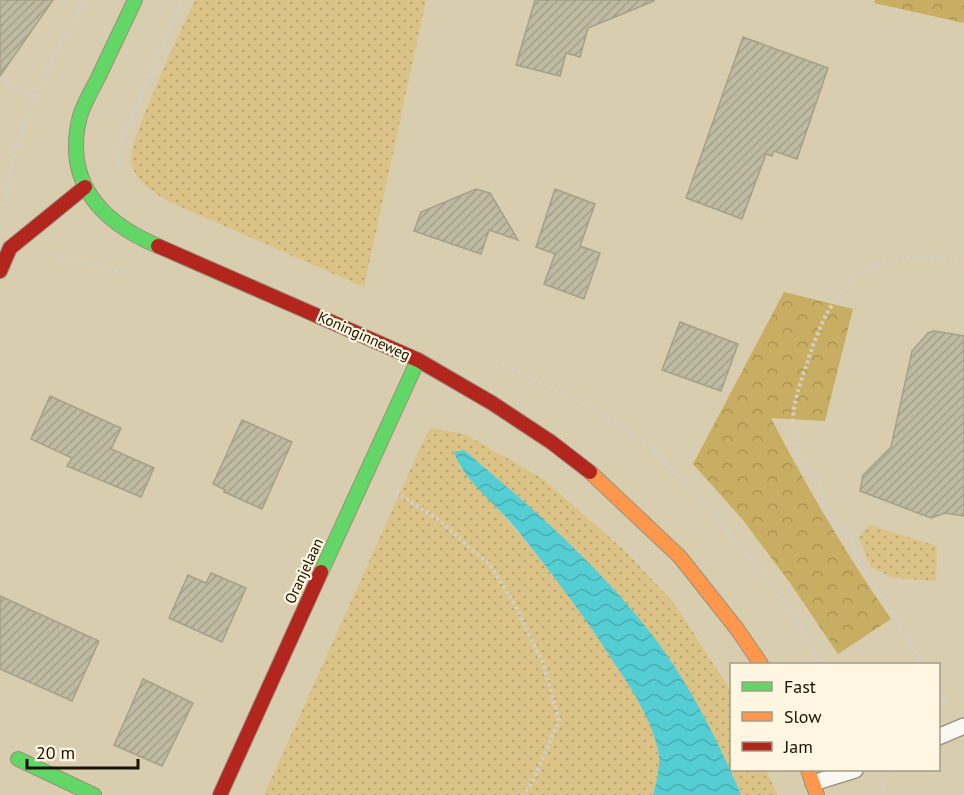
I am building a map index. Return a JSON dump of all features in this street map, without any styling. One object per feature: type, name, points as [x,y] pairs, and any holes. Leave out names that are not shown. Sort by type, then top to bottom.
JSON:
[{"type":"street","name":"Koninginneweg","points":[[135,0],[81,113],[76,131],[77,163],[85,188],[105,215],[129,232],[418,360],[492,403],[551,442],[608,487],[680,557],[737,629],[760,663]]},
{"type":"street","points":[[0,271],[10,248],[85,188]]},
{"type":"street","name":"Oranjelaan","points":[[220,795],[418,360]]},
{"type":"street","points":[[18,759],[94,795]]},
{"type":"lane","points":[[940,737],[964,726]]},
{"type":"lane","points":[[813,782],[852,771]]},
{"type":"path","points":[[21,238],[7,222],[5,203],[13,165],[34,98],[84,0]]},
{"type":"path","points":[[0,78],[34,98]]},
{"type":"path","points":[[922,663],[854,552],[852,538],[826,513],[820,487],[801,463],[794,437],[794,405],[816,333],[837,295],[858,274],[885,261],[910,256],[942,257],[964,261]]},
{"type":"path","points":[[367,473],[436,518],[490,565],[515,605],[543,663],[559,721],[532,783],[523,795]]},
{"type":"shaded area","points":[[195,0],[426,0],[364,287],[172,203],[153,191],[137,176],[131,162],[138,132],[157,83]]},
{"type":"shaded area","points":[[432,428],[465,434],[543,479],[624,550],[674,603],[730,689],[730,770],[701,710],[677,670],[650,632],[585,559],[538,514],[464,450],[459,466],[559,584],[596,634],[640,703],[651,726],[659,756],[653,795],[264,795],[427,433]]},
{"type":"shaded area","points":[[869,525],[937,546],[936,581],[894,578],[871,567],[859,538]]},
{"type":"shaded area","points":[[730,771],[766,771],[777,795],[741,795]]},
{"type":"green space","points":[[875,0],[964,0],[964,23],[874,3]]},
{"type":"green space","points":[[784,292],[853,309],[825,421],[771,418],[828,520],[891,619],[838,654],[790,583],[743,520],[693,464]]},
{"type":"water","points":[[464,450],[538,514],[607,582],[650,632],[677,670],[701,710],[741,795],[653,795],[659,756],[651,726],[640,704],[602,643],[553,575],[513,525],[480,491],[459,463],[454,452]]},
{"type":"building","points":[[0,0],[53,0],[0,76]]},
{"type":"building","points":[[535,0],[654,1],[588,28],[580,57],[566,53],[560,76],[516,65]]},
{"type":"building","points":[[743,37],[828,68],[797,159],[774,151],[772,156],[766,154],[742,219],[686,198]]},
{"type":"building","points":[[476,189],[490,193],[518,240],[489,230],[481,254],[414,231],[421,212]]},
{"type":"building","points":[[555,189],[595,204],[580,246],[600,253],[584,299],[544,284],[555,254],[536,247]]},
{"type":"building","points":[[680,322],[738,344],[721,391],[662,370]]},
{"type":"building","points":[[934,331],[964,336],[964,516],[945,513],[931,518],[860,491],[863,475],[891,447],[912,351],[928,333]]},
{"type":"building","points":[[50,396],[121,428],[111,449],[154,468],[141,497],[67,466],[72,458],[31,439]]},
{"type":"building","points":[[242,420],[292,442],[262,509],[224,492],[225,490],[213,484]]},
{"type":"building","points":[[211,573],[246,588],[222,642],[169,618],[188,575],[206,583]]},
{"type":"building","points":[[0,596],[99,641],[72,701],[0,669]]},
{"type":"building","points":[[143,679],[193,703],[162,766],[114,745]]},
{"type":"traffic: fast","points":[[135,0],[80,116],[76,140],[77,161],[82,180],[91,197],[104,212],[119,225],[158,246]]},
{"type":"traffic: fast","points":[[321,572],[418,360]]},
{"type":"traffic: fast","points":[[18,759],[94,795]]},
{"type":"traffic: slow","points":[[590,472],[680,557],[737,629],[760,663]]},
{"type":"traffic: slow","points":[[808,771],[817,795]]},
{"type":"traffic: jam","points":[[0,271],[10,248],[85,187]]},
{"type":"traffic: jam","points":[[158,246],[418,360],[492,403],[551,442],[590,472]]},
{"type":"traffic: jam","points":[[220,795],[321,572]]}]
